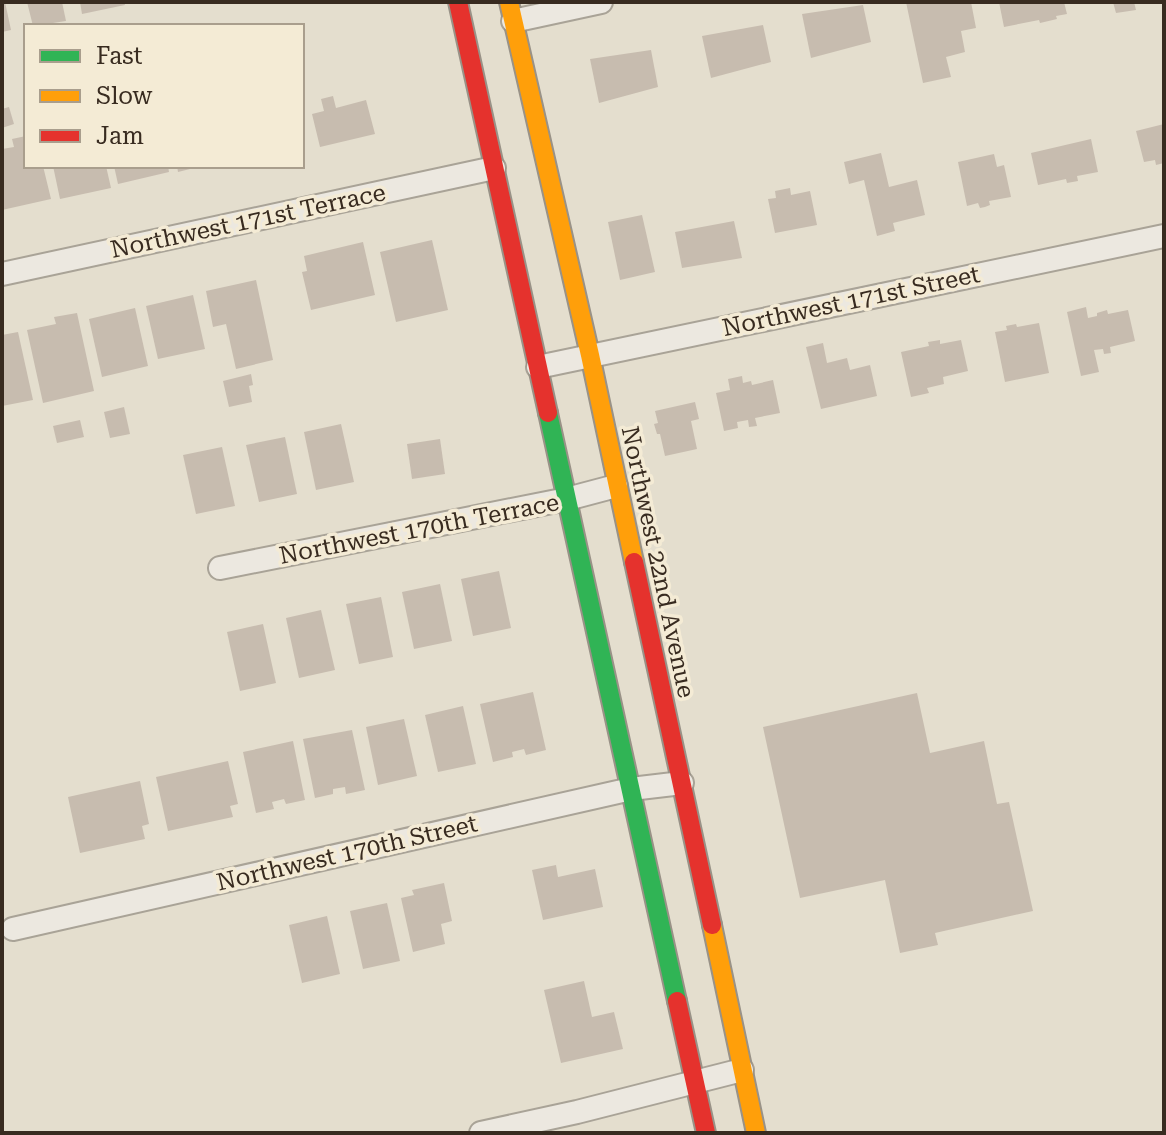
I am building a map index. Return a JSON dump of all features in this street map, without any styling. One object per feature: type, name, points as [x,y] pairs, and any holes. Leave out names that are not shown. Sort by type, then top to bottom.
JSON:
[{"type":"main road","points":[[458,2],[706,1133]]},
{"type":"main road","name":"Northwest 22nd Avenue","points":[[511,12],[590,355],[756,1133]]},
{"type":"street","points":[[511,12],[601,2]]},
{"type":"street","name":"Northwest 171st Terrace","points":[[2,274],[494,168]]},
{"type":"street","name":"Northwest 171st Street","points":[[538,367],[1164,236]]},
{"type":"street","name":"Northwest 170th Terrace","points":[[220,568],[567,499],[616,486]]},
{"type":"street","name":"Northwest 170th Street","points":[[13,929],[631,789],[682,783]]},
{"type":"street","points":[[481,1133],[696,1084],[742,1070]]},
{"type":"building","points":[[2,2],[5,2],[11,30],[2,32]]},
{"type":"building","points":[[27,2],[62,2],[66,21],[32,24]]},
{"type":"building","points":[[80,2],[124,2],[125,5],[82,14]]},
{"type":"building","points":[[906,2],[971,2],[976,28],[961,31],[965,52],[946,57],[951,77],[923,83]]},
{"type":"building","points":[[999,2],[1064,2],[1067,14],[1040,23],[1039,20],[1004,27]]},
{"type":"building","points":[[1113,2],[1134,2],[1136,10],[1116,13]]},
{"type":"building","points":[[863,5],[871,42],[811,58],[802,14]]},
{"type":"building","points":[[763,25],[771,62],[711,78],[702,36]]},
{"type":"building","points":[[651,50],[658,87],[599,103],[590,59]]},
{"type":"building","points":[[333,96],[336,108],[366,100],[375,134],[320,147],[312,114],[324,111],[321,99]]},
{"type":"building","points":[[9,107],[14,124],[2,128],[2,109]]},
{"type":"building","points":[[1164,124],[1164,163],[1156,165],[1155,160],[1144,162],[1136,131]]},
{"type":"building","points":[[24,136],[24,168],[43,168],[51,199],[2,210],[2,149],[14,147],[12,139]]},
{"type":"building","points":[[1091,139],[1098,172],[1077,176],[1078,181],[1067,183],[1066,179],[1038,185],[1031,153]]},
{"type":"building","points":[[881,153],[889,187],[917,180],[925,215],[893,223],[895,231],[877,236],[864,180],[849,184],[844,162]]},
{"type":"building","points":[[994,154],[997,167],[1004,165],[1011,197],[989,201],[990,205],[985,207],[980,208],[978,203],[967,206],[958,162]]},
{"type":"building","points":[[53,168],[106,168],[111,188],[60,199]]},
{"type":"building","points":[[114,168],[168,168],[169,172],[118,184]]},
{"type":"building","points":[[790,188],[791,195],[810,191],[817,225],[775,233],[768,199],[776,198],[775,191]]},
{"type":"building","points":[[642,215],[655,272],[620,280],[608,222]]},
{"type":"building","points":[[734,221],[742,258],[682,268],[675,232]]},
{"type":"building","points":[[432,240],[448,310],[396,322],[380,252]]},
{"type":"building","points":[[363,242],[375,295],[311,310],[302,272],[307,271],[304,256]]},
{"type":"building","points":[[256,280],[273,360],[236,369],[226,324],[213,327],[206,291]]},
{"type":"building","points":[[193,295],[205,349],[158,359],[146,306]]},
{"type":"building","points":[[1086,307],[1088,318],[1107,310],[1108,314],[1128,310],[1135,341],[1110,347],[1111,353],[1104,354],[1103,349],[1094,350],[1099,372],[1081,376],[1067,312]]},
{"type":"building","points":[[135,308],[148,366],[102,377],[89,319]]},
{"type":"building","points":[[77,313],[94,391],[43,403],[27,330],[56,324],[54,317]]},
{"type":"building","points":[[1039,323],[1049,373],[1005,382],[995,332],[1007,330],[1006,326]]},
{"type":"building","points":[[18,332],[33,400],[2,406],[2,335]]},
{"type":"building","points":[[940,340],[940,344],[961,340],[968,371],[943,377],[944,384],[927,388],[929,393],[911,397],[901,352],[929,346],[928,342]]},
{"type":"building","points":[[823,343],[827,363],[847,358],[850,370],[870,365],[877,396],[821,409],[806,347]]},
{"type":"building","points":[[251,374],[253,385],[249,386],[252,402],[229,407],[223,381]]},
{"type":"building","points":[[742,376],[743,383],[751,381],[752,385],[773,380],[780,413],[755,418],[757,426],[749,427],[748,420],[737,422],[738,428],[724,431],[716,393],[730,390],[728,379]]},
{"type":"building","points":[[695,402],[699,419],[691,421],[697,449],[665,456],[660,434],[657,434],[654,424],[658,423],[655,411]]},
{"type":"building","points":[[124,407],[130,434],[110,438],[104,412]]},
{"type":"building","points":[[80,420],[84,437],[57,443],[53,426]]},
{"type":"building","points":[[341,424],[354,482],[316,490],[304,432]]},
{"type":"building","points":[[285,437],[297,494],[259,502],[246,445]]},
{"type":"building","points":[[440,439],[445,474],[412,479],[407,444]]},
{"type":"building","points":[[222,447],[235,506],[196,514],[183,455]]},
{"type":"building","points":[[499,571],[511,628],[473,636],[461,579]]},
{"type":"building","points":[[440,584],[452,641],[414,649],[402,592]]},
{"type":"building","points":[[381,597],[393,657],[359,664],[346,604]]},
{"type":"building","points":[[321,610],[335,670],[299,678],[286,618]]},
{"type":"building","points":[[263,624],[276,683],[240,691],[227,632]]},
{"type":"building","points":[[533,692],[546,750],[526,755],[524,749],[512,752],[513,757],[493,762],[480,704]]},
{"type":"building","points":[[917,693],[930,753],[984,741],[997,804],[1009,802],[1033,911],[935,933],[938,945],[900,953],[885,880],[800,898],[763,727]]},
{"type":"building","points":[[463,706],[476,764],[438,772],[425,715]]},
{"type":"building","points":[[404,719],[417,776],[378,785],[366,727]]},
{"type":"building","points":[[352,730],[365,790],[346,794],[345,787],[333,789],[333,794],[315,798],[303,739]]},
{"type":"building","points":[[293,741],[305,800],[286,804],[284,799],[272,802],[274,809],[256,813],[243,752]]},
{"type":"building","points":[[228,761],[238,804],[230,806],[233,817],[168,831],[156,777]]},
{"type":"building","points":[[140,781],[149,824],[142,826],[145,839],[80,853],[68,797]]},
{"type":"building","points":[[556,865],[558,877],[595,869],[603,907],[543,920],[532,870]]},
{"type":"building","points":[[444,883],[452,921],[441,924],[445,944],[413,952],[401,898],[414,895],[412,890]]},
{"type":"building","points":[[387,903],[400,961],[363,969],[350,911]]},
{"type":"building","points":[[327,916],[340,974],[302,983],[289,925]]},
{"type":"building","points":[[584,981],[592,1017],[614,1012],[623,1049],[561,1063],[544,990]]},
{"type":"traffic: fast","points":[[548,413],[677,1001]]},
{"type":"traffic: slow","points":[[509,2],[634,562]]},
{"type":"traffic: slow","points":[[712,925],[756,1133]]},
{"type":"traffic: jam","points":[[458,2],[548,413]]},
{"type":"traffic: jam","points":[[634,562],[712,925]]},
{"type":"traffic: jam","points":[[677,1001],[706,1133]]}]
